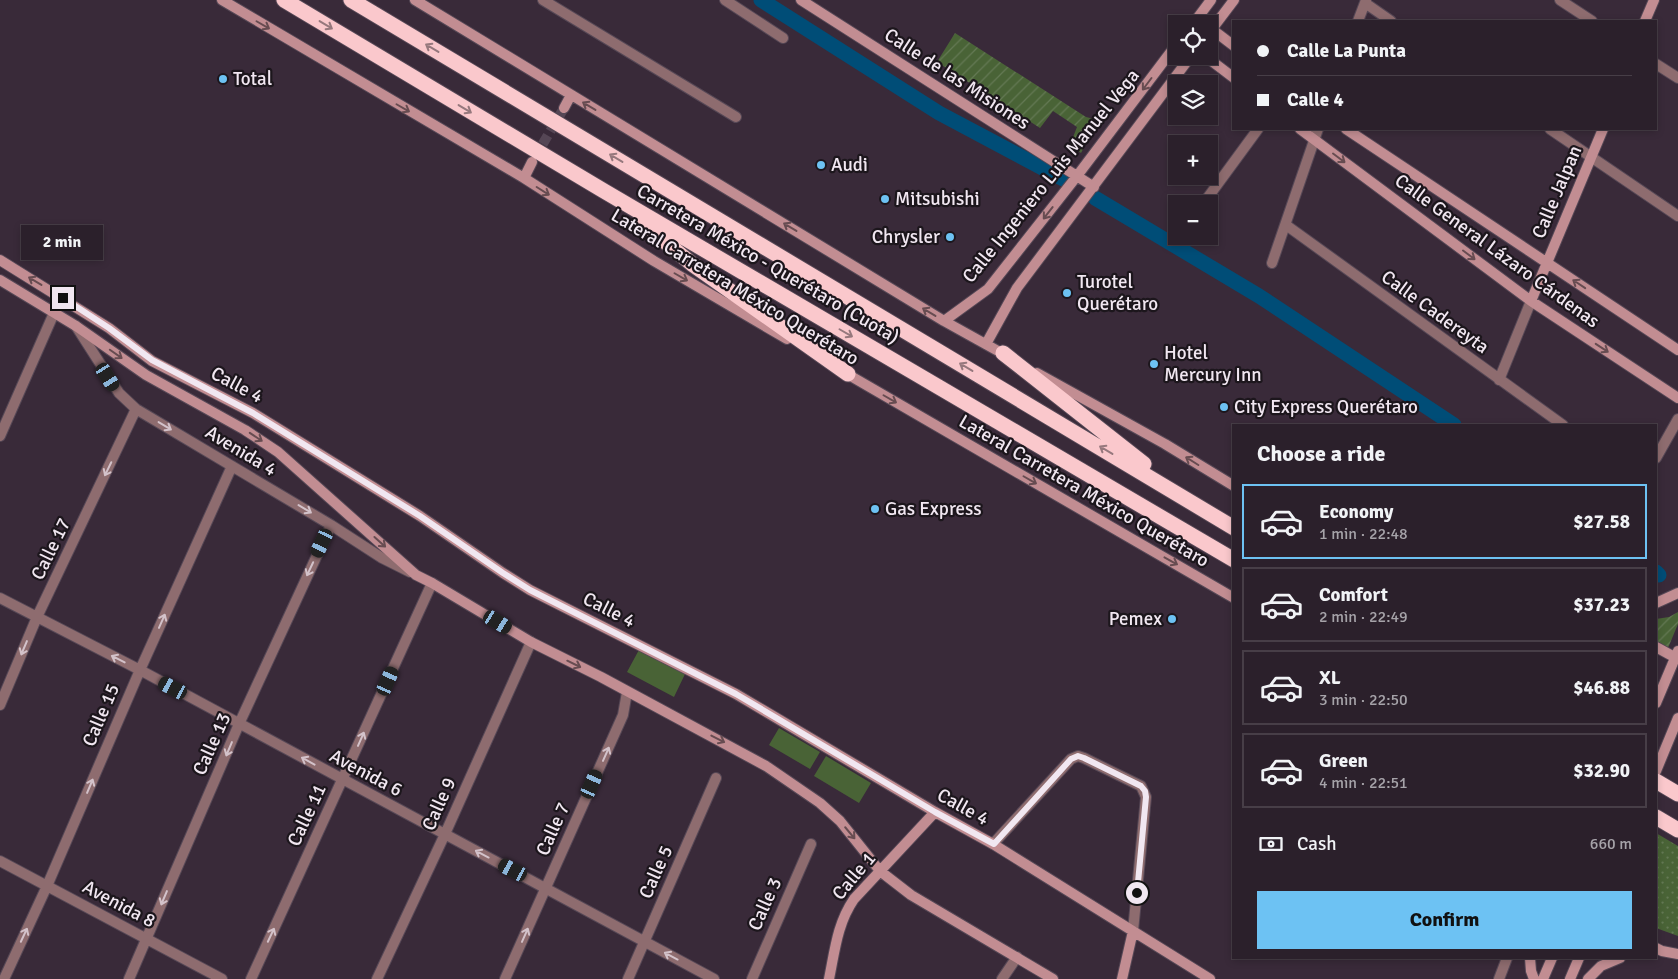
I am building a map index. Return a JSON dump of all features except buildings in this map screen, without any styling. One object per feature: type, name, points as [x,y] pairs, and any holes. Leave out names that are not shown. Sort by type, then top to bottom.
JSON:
[{"type":"highway","name":"Carretera México - Querétaro (Cuota)","points":[[284,0],[604,191],[1232,559]]},
{"type":"highway","name":"Carretera México - Querétaro (Cuota)","points":[[351,0],[1232,527]]},
{"type":"highway","points":[[604,191],[692,264],[848,374]]},
{"type":"highway","points":[[1003,353],[1193,502]]},
{"type":"highway","points":[[1657,782],[1678,794]]},
{"type":"highway","points":[[1657,818],[1678,830]]},
{"type":"main road","name":"Lateral Carretera México Querétaro","points":[[222,0],[524,178],[654,261],[1232,597]]},
{"type":"main road","points":[[414,0],[944,321],[1165,444],[1232,485]]},
{"type":"main road","name":"Calle de las Misiones","points":[[801,0],[1094,188]]},
{"type":"main road","points":[[1207,15],[1211,0]]},
{"type":"main road","points":[[1217,15],[1234,0]]},
{"type":"main road","points":[[1645,20],[1654,0]]},
{"type":"main road","points":[[1218,35],[1232,45]]},
{"type":"main road","name":"Calle Ingeniero Luis Manuel Vega","points":[[944,321],[988,289],[1168,56]]},
{"type":"main road","name":"Calle Ingeniero Luis Manuel Vega","points":[[986,344],[1017,288],[1094,188],[1184,65]]},
{"type":"main road","points":[[1217,65],[1232,76]]},
{"type":"main road","points":[[564,108],[570,95]]},
{"type":"main road","name":"Calle General Lázaro Cárdenas","points":[[1301,130],[1532,301],[1678,398]]},
{"type":"main road","name":"Calle General Lázaro Cárdenas","points":[[1348,130],[1678,350]]},
{"type":"main road","name":"Calle Jalpan","points":[[1532,301],[1603,130]]},
{"type":"main road","points":[[524,178],[532,162]]},
{"type":"main road","name":"Calle 4","points":[[0,260],[109,328],[152,360],[253,413],[420,516],[530,590],[736,694],[935,812],[994,844],[1210,979]]},
{"type":"main road","name":"Calle 4","points":[[0,280],[76,326],[146,375],[245,430],[278,452],[416,574],[531,642],[722,741],[800,788],[840,821],[880,871],[911,895],[1052,979]]},
{"type":"main road","points":[[1657,603],[1678,593]]},
{"type":"main road","points":[[1657,648],[1677,655],[1657,701]]},
{"type":"main road","points":[[1657,769],[1678,718]]},
{"type":"main road","name":"Calle 1","points":[[830,979],[838,931],[845,913],[854,899],[935,812]]},
{"type":"main road","points":[[1122,979],[1133,931]]},
{"type":"main road","points":[[1658,950],[1678,954]]},
{"type":"main road","points":[[1530,959],[1534,979]]},
{"type":"main road","points":[[1543,979],[1552,959]]},
{"type":"main road","points":[[1570,979],[1579,959]]},
{"type":"main road","points":[[1588,979],[1601,966],[1618,959]]},
{"type":"street","points":[[543,0],[736,117]]},
{"type":"street","points":[[725,0],[783,38]]},
{"type":"street","points":[[1560,0],[1590,20]]},
{"type":"street","points":[[1358,20],[1366,2],[1390,20]]},
{"type":"street","points":[[1657,65],[1678,78]]},
{"type":"street","points":[[1210,195],[1257,130]]},
{"type":"street","points":[[1272,263],[1318,130]]},
{"type":"street","points":[[1552,130],[1678,216]]},
{"type":"street","name":"Calle Cadereyta","points":[[1286,225],[1563,424]]},
{"type":"street","name":"Calle Jalpan","points":[[1499,380],[1532,301]]},
{"type":"street","points":[[0,436],[54,313]]},
{"type":"street","name":"Avenida 4","points":[[76,326],[119,394],[136,409],[331,525],[382,558],[416,574]]},
{"type":"street","name":"Calle 17","points":[[0,705],[37,617],[136,409]]},
{"type":"street","points":[[1657,456],[1678,419]]},
{"type":"street","name":"Calle 15","points":[[4,979],[47,886],[140,670],[232,466]]},
{"type":"street","name":"Calle 13","points":[[129,979],[239,724],[331,525]]},
{"type":"street","name":"Calle 11","points":[[251,979],[432,583]]},
{"type":"street","name":"Avenida 6","points":[[0,598],[140,670],[714,979]]},
{"type":"street","name":"Calle 9","points":[[377,979],[445,834],[531,642]]},
{"type":"street","name":"Calle 7","points":[[505,979],[623,715],[627,692]]},
{"type":"street","points":[[994,844],[1071,759],[1078,756],[1141,786],[1145,791],[1146,797],[1133,931]]},
{"type":"street","name":"Calle 5","points":[[628,979],[716,778]]},
{"type":"street","name":"Calle 3","points":[[752,979],[811,844]]},
{"type":"street","name":"Avenida 8","points":[[0,861],[222,979]]},
{"type":"street","points":[[1002,979],[1017,957]]},
{"type":"street","points":[[1499,979],[1507,959]]},
{"type":"green space","points":[[955,33],[1086,117],[1098,120],[1081,153],[1070,145],[1077,127],[1053,111],[1040,128],[937,62]]},
{"type":"green space","points":[[1678,612],[1678,624],[1668,648],[1657,642],[1657,619],[1669,617]]},
{"type":"green space","points":[[640,648],[686,672],[674,697],[627,672]]},
{"type":"green space","points":[[779,728],[820,752],[810,769],[769,745]]},
{"type":"green space","points":[[826,756],[871,783],[859,803],[814,776]]},
{"type":"green space","points":[[1657,834],[1678,846],[1678,936],[1657,928]]},
{"type":"waterway","points":[[761,0],[939,113],[1063,179]]},
{"type":"waterway","points":[[1095,198],[1259,296],[1452,424]]},
{"type":"tunnel","points":[[535,157],[564,108]]},
{"type":"place","name":"Total","points":[[223,79]]},
{"type":"place","name":"Audi","points":[[821,165]]},
{"type":"place","name":"Mitsubishi","points":[[885,199]]},
{"type":"place","name":"Chrysler","points":[[950,237]]},
{"type":"place","name":"Turotel Querétaro","points":[[1067,293]]},
{"type":"place","name":"Hotel Mercury Inn","points":[[1154,364]]},
{"type":"place","name":"City Express Querétaro","points":[[1224,407]]},
{"type":"place","name":"Gas Express","points":[[875,509]]},
{"type":"place","name":"Pemex","points":[[1172,619]]},
{"type":"route","points":[[63,298],[109,328],[152,360],[253,413],[420,516],[530,590],[736,694],[935,812],[994,844],[1071,759],[1078,756],[1141,786],[1145,791],[1146,797],[1137,893]]}]
